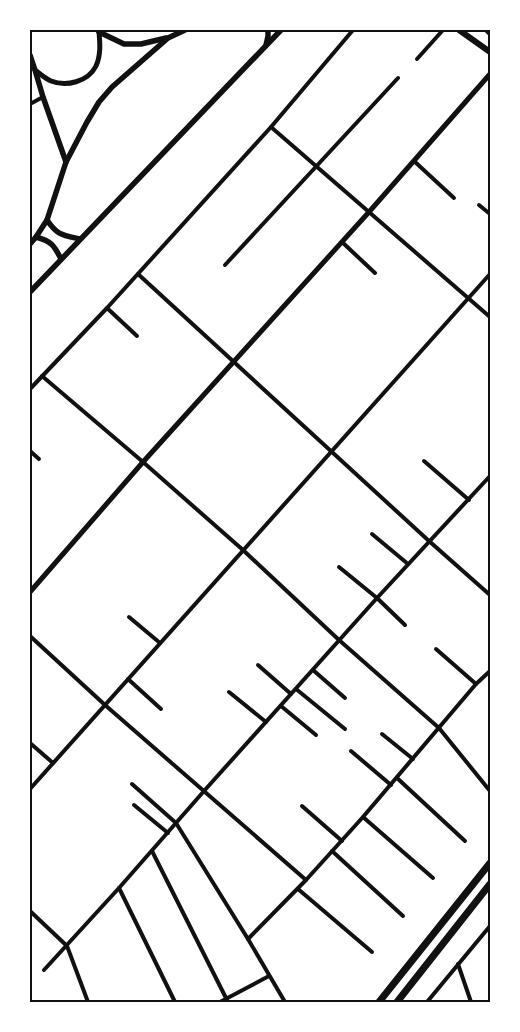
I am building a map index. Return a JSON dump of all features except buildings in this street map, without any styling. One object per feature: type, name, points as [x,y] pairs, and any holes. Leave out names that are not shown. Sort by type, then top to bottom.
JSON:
[{"type":"highway","points":[[379,1002],[490,863]]},
{"type":"highway","points":[[397,1002],[490,884]]},
{"type":"main road","points":[[98,31],[124,44],[142,44],[168,38],[185,30]]},
{"type":"main road","points":[[266,45],[268,30]]},
{"type":"main road","points":[[30,292],[281,30]]},
{"type":"main road","points":[[459,30],[490,52]]},
{"type":"main road","points":[[487,30],[490,33]]},
{"type":"main road","points":[[30,244],[46,220],[66,162],[99,102],[112,87],[168,38]]},
{"type":"main road","points":[[30,55],[66,162]]},
{"type":"main road","points":[[46,220],[56,232],[80,239]]},
{"type":"main road","points":[[36,237],[51,242],[61,259]]},
{"type":"street","points":[[168,38],[174,30]]},
{"type":"street","points":[[30,390],[271,127],[353,30]]},
{"type":"street","points":[[417,59],[443,30]]},
{"type":"street","points":[[35,70],[50,81],[66,84],[78,81],[89,75],[95,67],[100,49],[98,31]]},
{"type":"street","points":[[30,592],[143,462],[369,212],[490,74]]},
{"type":"street","points":[[225,265],[398,78]]},
{"type":"street","points":[[30,104],[43,97]]},
{"type":"street","points":[[271,127],[490,317]]},
{"type":"street","points":[[414,161],[454,198]]},
{"type":"street","points":[[479,204],[490,214]]},
{"type":"street","points":[[342,242],[376,273]]},
{"type":"street","points":[[138,274],[490,595]]},
{"type":"street","points":[[30,789],[490,274]]},
{"type":"street","points":[[107,308],[137,336]]},
{"type":"street","points":[[42,376],[243,550],[339,640],[439,728],[490,791]]},
{"type":"street","points":[[30,451],[39,459]]},
{"type":"street","points":[[424,461],[469,500]]},
{"type":"street","points":[[44,970],[376,598],[490,476]]},
{"type":"street","points":[[372,534],[408,564]]},
{"type":"street","points":[[339,567],[405,625]]},
{"type":"street","points":[[129,617],[160,643]]},
{"type":"street","points":[[30,636],[306,880]]},
{"type":"street","points":[[436,649],[476,684]]},
{"type":"street","points":[[258,665],[291,694]]},
{"type":"street","points":[[313,670],[345,698]]},
{"type":"street","points":[[248,939],[298,889],[364,817],[476,684],[490,671]]},
{"type":"street","points":[[128,678],[161,709]]},
{"type":"street","points":[[296,689],[345,729]]},
{"type":"street","points":[[229,692],[266,722]]},
{"type":"street","points":[[281,706],[316,735]]},
{"type":"street","points":[[382,734],[412,759]]},
{"type":"street","points":[[30,743],[53,763]]},
{"type":"street","points":[[351,751],[391,785]]},
{"type":"street","points":[[397,778],[466,841]]},
{"type":"street","points":[[132,784],[176,823],[285,1002]]},
{"type":"street","points":[[134,804],[168,833]]},
{"type":"street","points":[[302,806],[342,841]]},
{"type":"street","points":[[364,817],[433,878]]},
{"type":"street","points":[[152,851],[227,1000]]},
{"type":"street","points":[[332,851],[403,916]]},
{"type":"street","points":[[119,888],[175,1002]]},
{"type":"street","points":[[298,889],[372,952]]},
{"type":"street","points":[[30,911],[67,946],[88,1002]]},
{"type":"street","points":[[427,1002],[490,926]]},
{"type":"street","points":[[458,964],[471,1002]]},
{"type":"street","points":[[220,1002],[227,1000],[269,976]]}]
